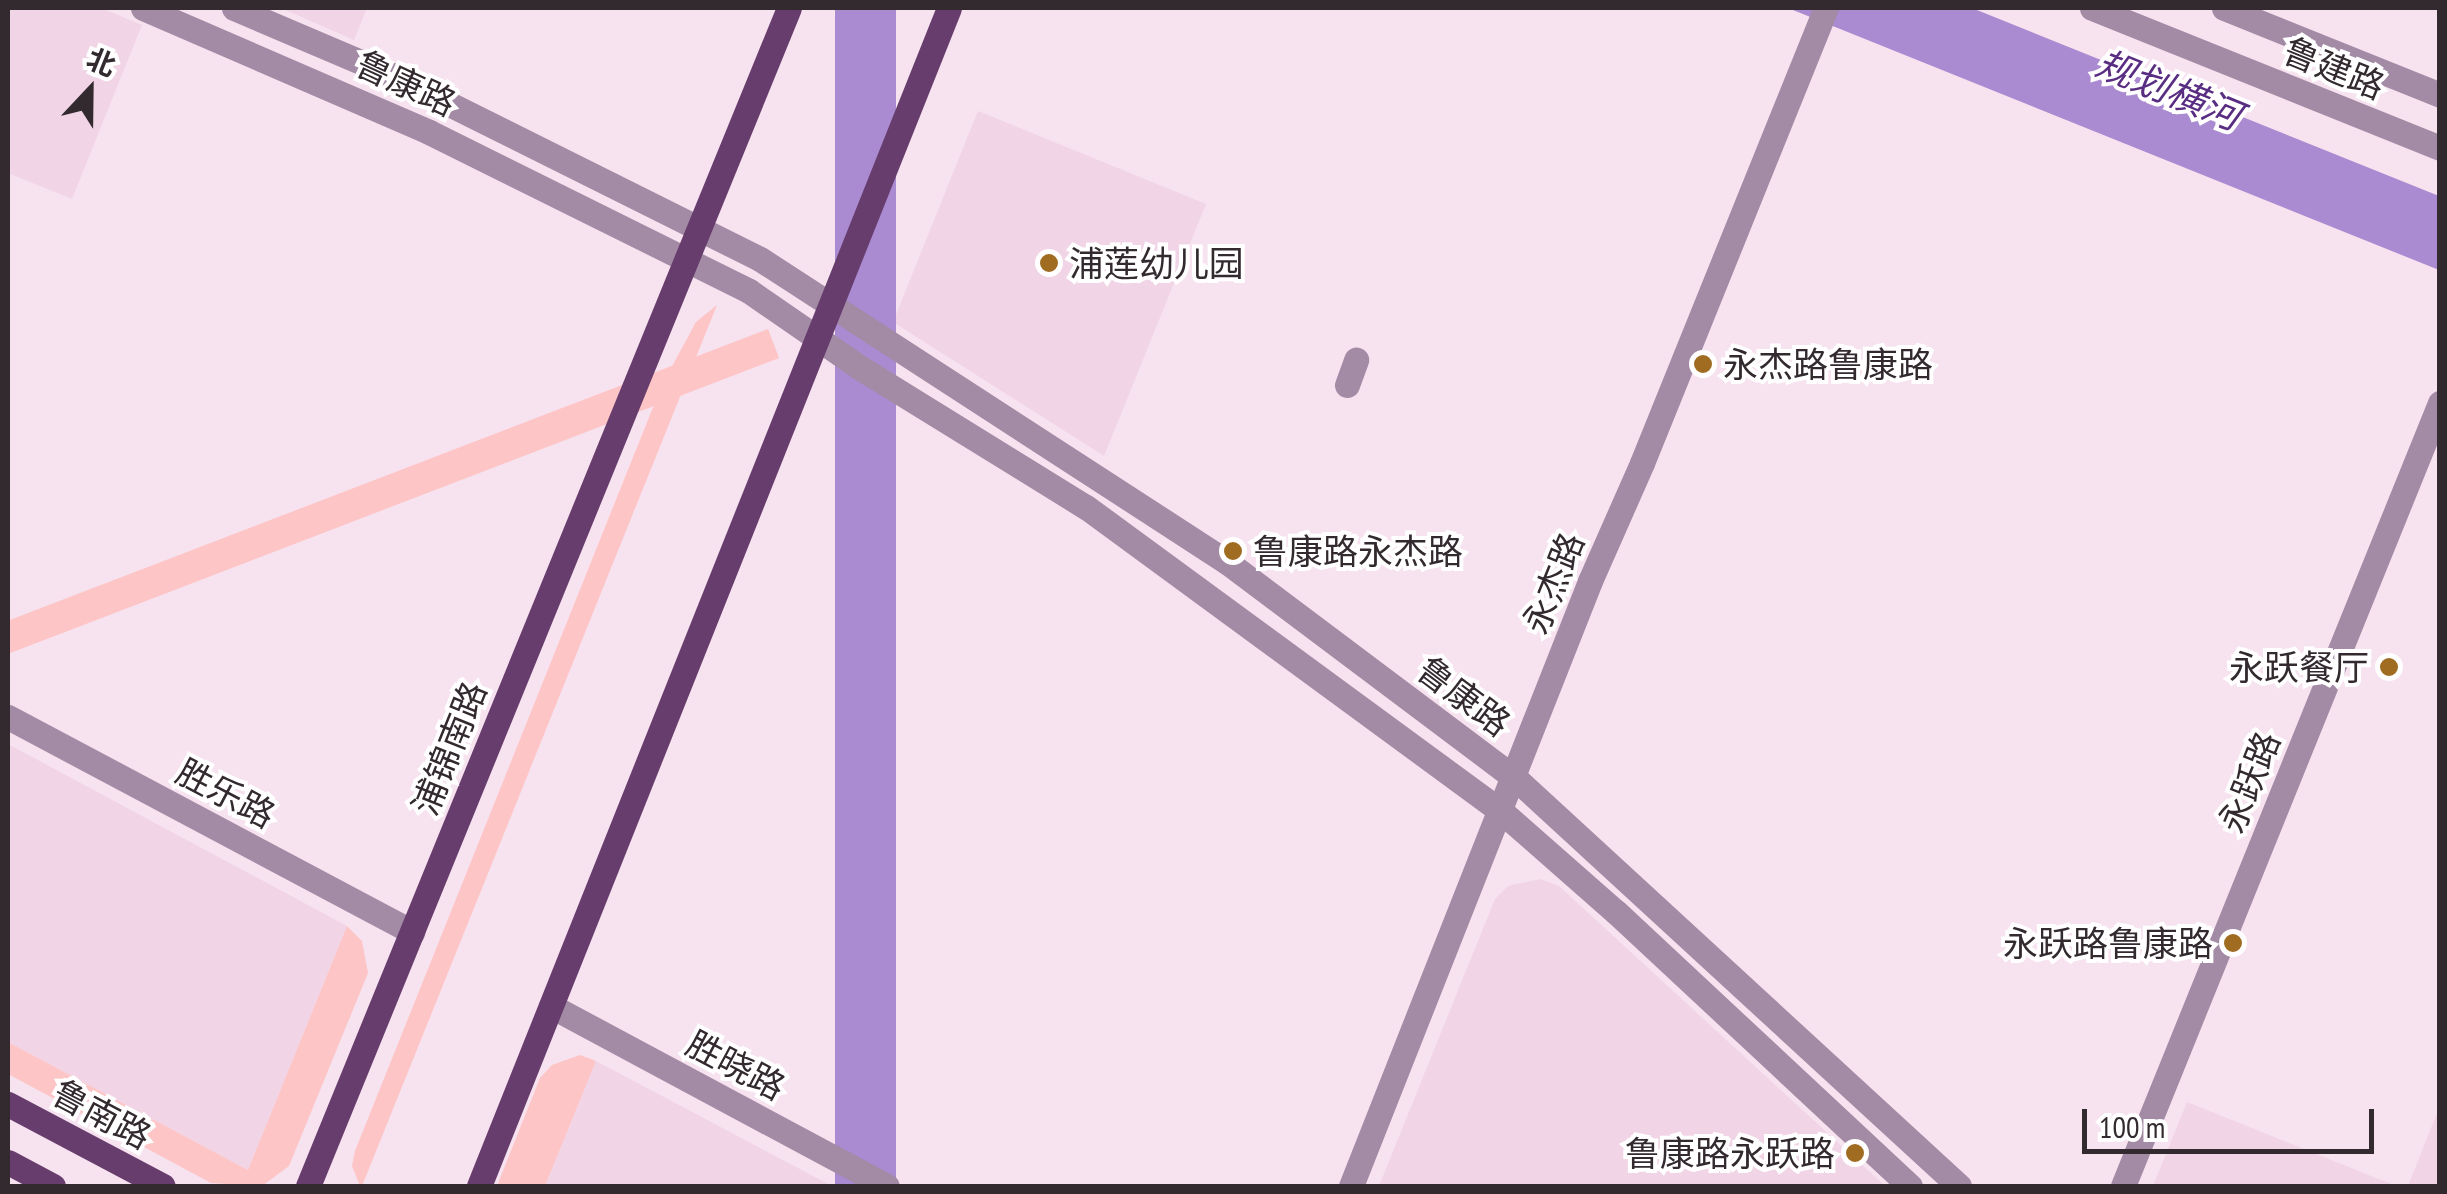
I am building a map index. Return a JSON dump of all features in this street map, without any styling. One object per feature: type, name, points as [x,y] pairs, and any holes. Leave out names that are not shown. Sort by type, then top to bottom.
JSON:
[{"type":"main road","name":"浦锦南路","points":[[308,1186],[789,8]]},
{"type":"main road","points":[[479,1186],[949,8]]},
{"type":"main road","name":"鲁南路","points":[[8,1104],[163,1186]]},
{"type":"main road","points":[[8,1162],[53,1186]]},
{"type":"street","name":"鲁康路","points":[[144,8],[410,123],[749,291],[859,367],[1086,507],[1502,812],[1616,912],[1910,1186]]},
{"type":"street","name":"鲁康路","points":[[234,8],[391,75],[760,259],[1097,474],[1226,562],[1515,778],[1958,1186]]},
{"type":"street","name":"永杰路","points":[[1350,1186],[1502,812],[1590,581],[1642,463],[1826,8]]},
{"type":"street","name":"鲁建路","points":[[2092,8],[2440,148]]},
{"type":"street","name":"鲁建路","points":[[2224,8],[2440,95]]},
{"type":"street","name":"永跃路","points":[[2123,1186],[2440,403]]},
{"type":"street","name":"胜乐路","points":[[8,716],[412,932]]},
{"type":"street","name":"胜晓路","points":[[551,1006],[887,1186]]},
{"type":"shaded area","points":[[8,8],[101,8],[142,25],[72,199],[8,173]]},
{"type":"shaded area","points":[[281,8],[367,8],[354,40]]},
{"type":"shaded area","name":"浦莲幼儿园","points":[[978,111],[1206,204],[1104,456],[893,322]]},
{"type":"shaded area","points":[[717,305],[360,1186],[352,1166],[355,1151],[662,385],[696,322]]},
{"type":"shaded area","points":[[768,329],[779,358],[8,654],[8,621]]},
{"type":"shaded area","points":[[8,744],[347,926],[248,1170],[8,1042]]},
{"type":"shaded area","points":[[1540,879],[1559,886],[1885,1186],[1379,1186],[1495,899],[1508,886]]},
{"type":"shaded area","points":[[347,926],[362,941],[368,973],[289,1166],[262,1186],[211,1183],[8,1074],[8,1042],[248,1170]]},
{"type":"shaded area","points":[[580,1055],[596,1061],[545,1186],[497,1186],[540,1078],[552,1065]]},
{"type":"shaded area","points":[[596,1061],[832,1186],[545,1186]]},
{"type":"shaded area","points":[[2187,1102],[2396,1186],[2153,1186]]},
{"type":"shaded area","points":[[2439,1108],[2439,1186],[2408,1186]]},
{"type":"water","points":[[835,8],[896,8],[896,1186],[835,1186]]},
{"type":"water","name":"规划横河","points":[[1788,8],[1972,8],[2439,196],[2439,270]]},
{"type":"place","name":"浦莲幼儿园","points":[[1049,263]]},
{"type":"place","name":"永杰路鲁康路","points":[[1703,364]]},
{"type":"place","name":"鲁康路永杰路","points":[[1233,551]]},
{"type":"place","name":"永跃餐厅","points":[[2389,667]]},
{"type":"place","name":"永跃路鲁康路","points":[[2233,943]]},
{"type":"place","name":"鲁康路永跃路","points":[[1855,1153]]}]
